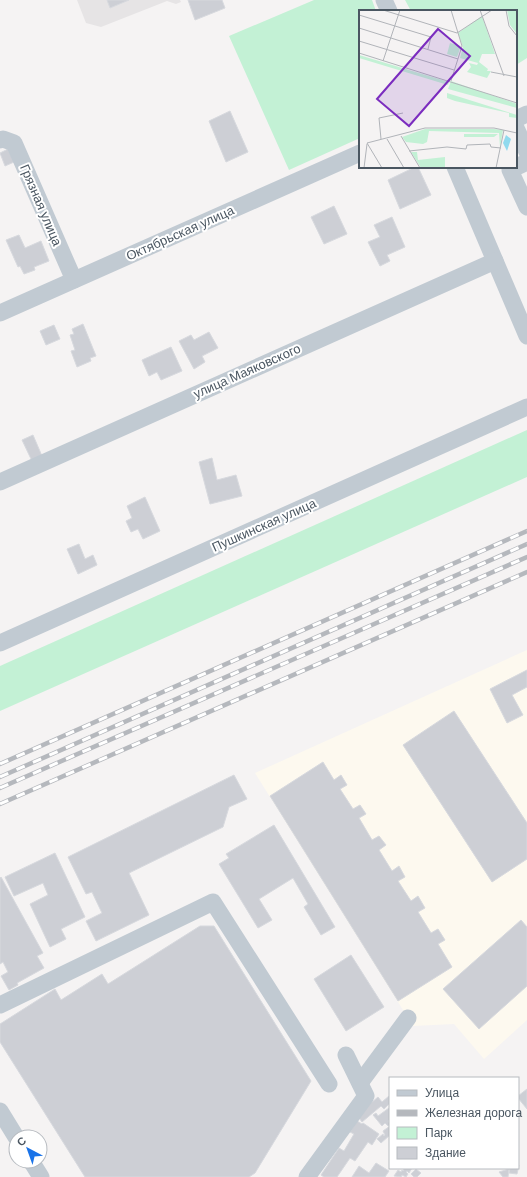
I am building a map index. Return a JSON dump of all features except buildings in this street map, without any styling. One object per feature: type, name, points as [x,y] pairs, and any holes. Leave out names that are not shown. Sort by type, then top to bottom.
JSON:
[{"type":"street","points":[[384,0],[389,10]]},
{"type":"street","points":[[517,119],[527,114]]},
{"type":"street","points":[[517,130],[527,152]]},
{"type":"street","name":"Грязная улица","points":[[0,140],[3,139],[14,143],[74,280]]},
{"type":"street","name":"Октябрьская улица","points":[[0,313],[74,280],[222,207],[359,153]]},
{"type":"street","points":[[517,167],[527,162]]},
{"type":"street","points":[[455,168],[527,336]]},
{"type":"street","points":[[514,168],[510,170],[527,207]]},
{"type":"street","name":"улица Маяковского","points":[[0,482],[495,261]]},
{"type":"street","name":"Пушкинская улица","points":[[0,643],[527,408]]},
{"type":"street","points":[[0,1005],[213,902],[329,1084]]},
{"type":"street","points":[[307,1177],[408,1018]]},
{"type":"street","points":[[346,1055],[363,1089]]},
{"type":"street","points":[[0,1111],[11,1129]]},
{"type":"shaded area","points":[[77,0],[180,0],[181,2],[176,4],[167,1],[101,27],[86,23]]},
{"type":"shaded area","points":[[527,650],[527,1020],[484,1059],[454,1024],[413,1026],[255,773]]},
{"type":"green space","points":[[314,0],[372,0],[376,10],[359,10],[359,138],[289,170],[229,36]]},
{"type":"green space","points":[[405,0],[527,0],[527,58],[517,64],[517,10],[410,10]]},
{"type":"green space","points":[[527,430],[527,477],[0,711],[0,666]]},
{"type":"railway","points":[[0,764],[527,531]]},
{"type":"railway","points":[[0,777],[527,544]]},
{"type":"railway","points":[[0,788],[527,557]]},
{"type":"railway","points":[[0,804],[527,572]]}]
